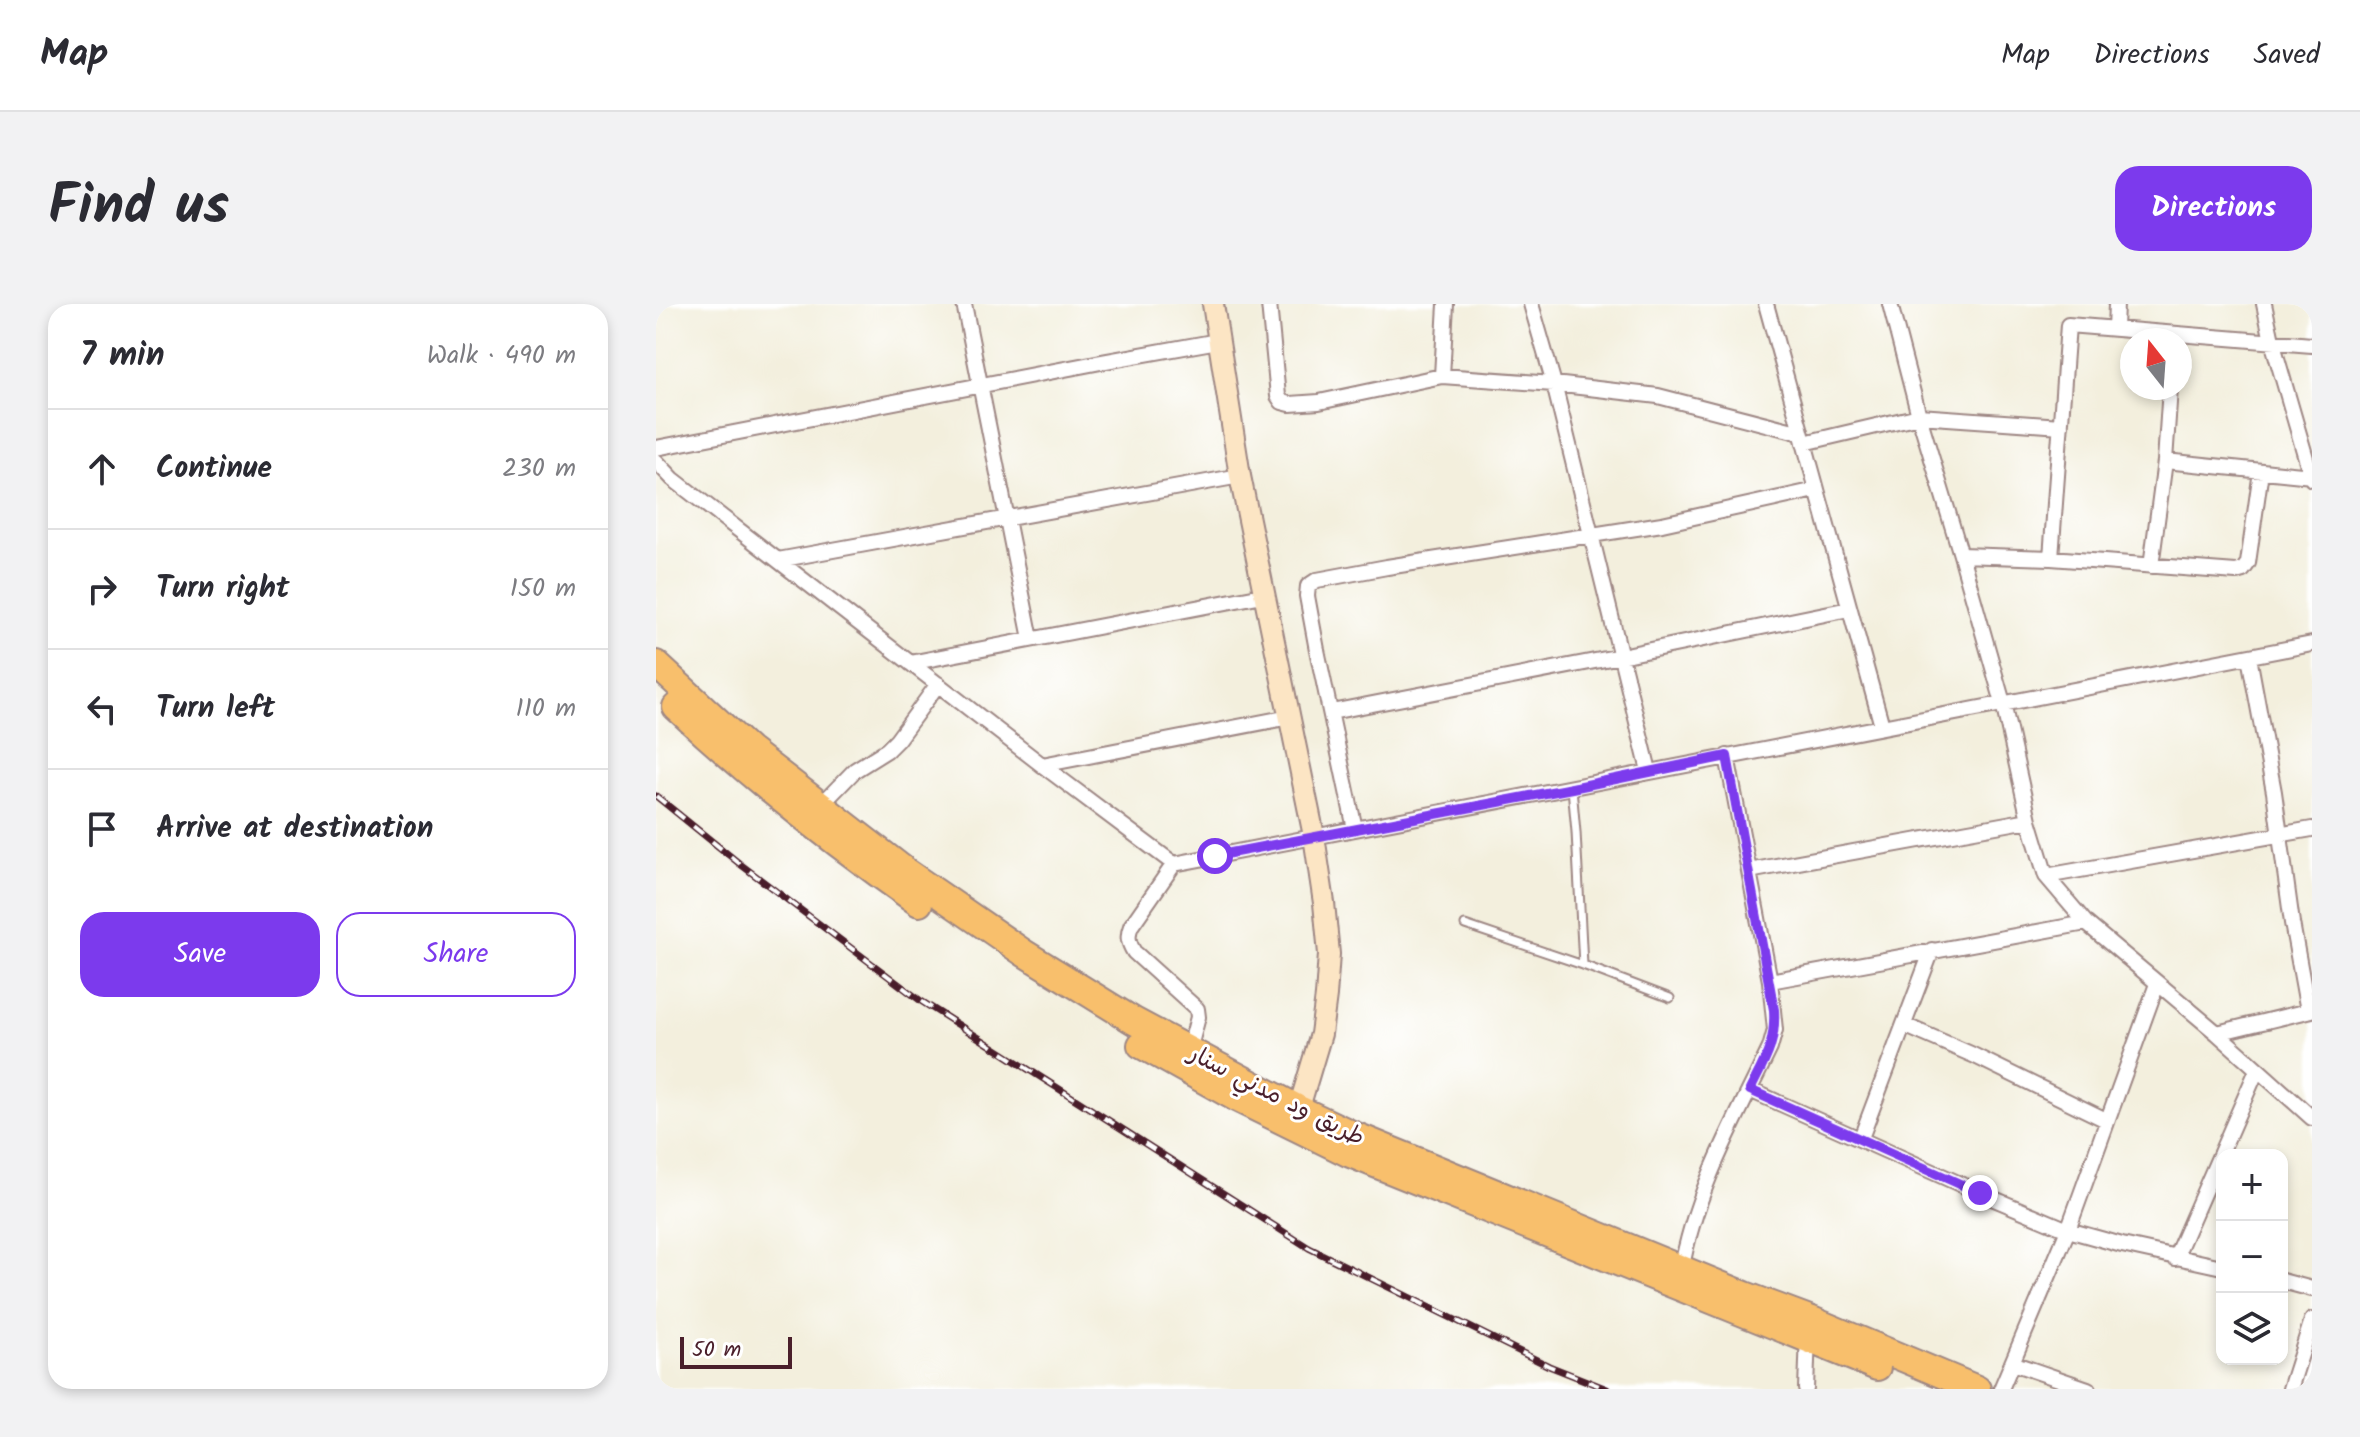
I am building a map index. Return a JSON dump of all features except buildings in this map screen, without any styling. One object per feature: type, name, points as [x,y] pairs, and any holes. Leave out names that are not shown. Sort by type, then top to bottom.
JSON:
[{"type":"highway","name":"طريق ود مدني سنار","points":[[656,664],[749,750],[921,882],[1079,989],[1189,1051],[1296,1118]]},
{"type":"highway","name":"طريق ود مدني سنار","points":[[656,688],[738,763],[875,871],[1069,1003],[1195,1075],[1296,1118],[1402,1155],[1679,1278],[1745,1295],[1930,1389]]},
{"type":"highway","name":"طريق ود مدني سنار","points":[[1809,1329],[1977,1389]]},
{"type":"street","points":[[964,304],[1031,639]]},
{"type":"street","points":[[1213,304],[1240,476],[1314,836],[1324,903],[1328,968],[1321,1034],[1296,1118]]},
{"type":"street","points":[[1269,304],[1278,396],[1282,402],[1290,404],[1319,402],[1442,376],[1658,396],[1802,438],[1919,416],[2061,426]]},
{"type":"street","points":[[1442,376],[1446,304]]},
{"type":"street","points":[[1531,304],[1554,384],[1649,771]]},
{"type":"street","points":[[1766,304],[1882,726]]},
{"type":"street","points":[[1890,304],[1919,416],[2003,703],[2029,820],[2046,876],[2086,923],[2312,1118]]},
{"type":"street","points":[[2115,328],[2116,304]]},
{"type":"street","points":[[2165,461],[2312,477],[2264,304]]},
{"type":"street","points":[[2051,558],[2068,325],[2120,329]]},
{"type":"street","points":[[2192,338],[2312,345]]},
{"type":"street","points":[[656,448],[1218,341]]},
{"type":"street","points":[[2151,566],[2165,461],[2169,400]]},
{"type":"street","points":[[656,461],[673,479],[1174,864]]},
{"type":"street","points":[[1961,555],[2051,558],[2236,572],[2243,570],[2248,563],[2261,471]]},
{"type":"street","points":[[778,560],[1240,476]]},
{"type":"street","points":[[1355,829],[1307,596],[1308,586],[1317,580],[1387,567],[1662,524],[1816,490]]},
{"type":"street","points":[[910,663],[1263,595]]},
{"type":"street","points":[[1331,712],[1849,609]]},
{"type":"street","points":[[1189,1051],[1198,1017],[1197,1009],[1134,952],[1128,935],[1174,864],[2312,644]]},
{"type":"street","points":[[2217,1033],[2310,1011],[2292,923],[2274,792],[2249,657]]},
{"type":"street","points":[[821,805],[855,770],[897,740],[938,684]]},
{"type":"street","points":[[1042,765],[1290,717]]},
{"type":"street","points":[[1679,1278],[1685,1246],[1708,1176],[1770,1048],[1775,1030],[1770,981],[1727,756]]},
{"type":"street","points":[[1749,871],[2029,820]]},
{"type":"street","points":[[2046,876],[2312,829]]},
{"type":"street","points":[[1770,981],[2086,923]]},
{"type":"street","points":[[1861,1138],[1932,950]]},
{"type":"street","points":[[2001,1389],[2068,1230],[2157,984]]},
{"type":"street","points":[[1904,1025],[2106,1120]]},
{"type":"street","points":[[2175,1258],[2257,1070]]},
{"type":"street","points":[[1750,1090],[2068,1230],[2216,1266]]},
{"type":"street","points":[[2288,1283],[2312,1289]]},
{"type":"street","points":[[2290,1389],[2312,1320]]},
{"type":"street","points":[[1806,1389],[1809,1329]]},
{"type":"street","points":[[2012,1363],[2088,1389]]},
{"type":"lane","points":[[1572,788],[1583,965]]},
{"type":"lane","points":[[1465,925],[1670,998]]},
{"type":"railway","points":[[656,796],[921,1001],[1309,1248],[1549,1366],[1607,1389]]},
{"type":"route","points":[[1215,856],[1727,756],[1774,1010],[1775,1030],[1770,1048],[1750,1090],[1980,1193]]}]
